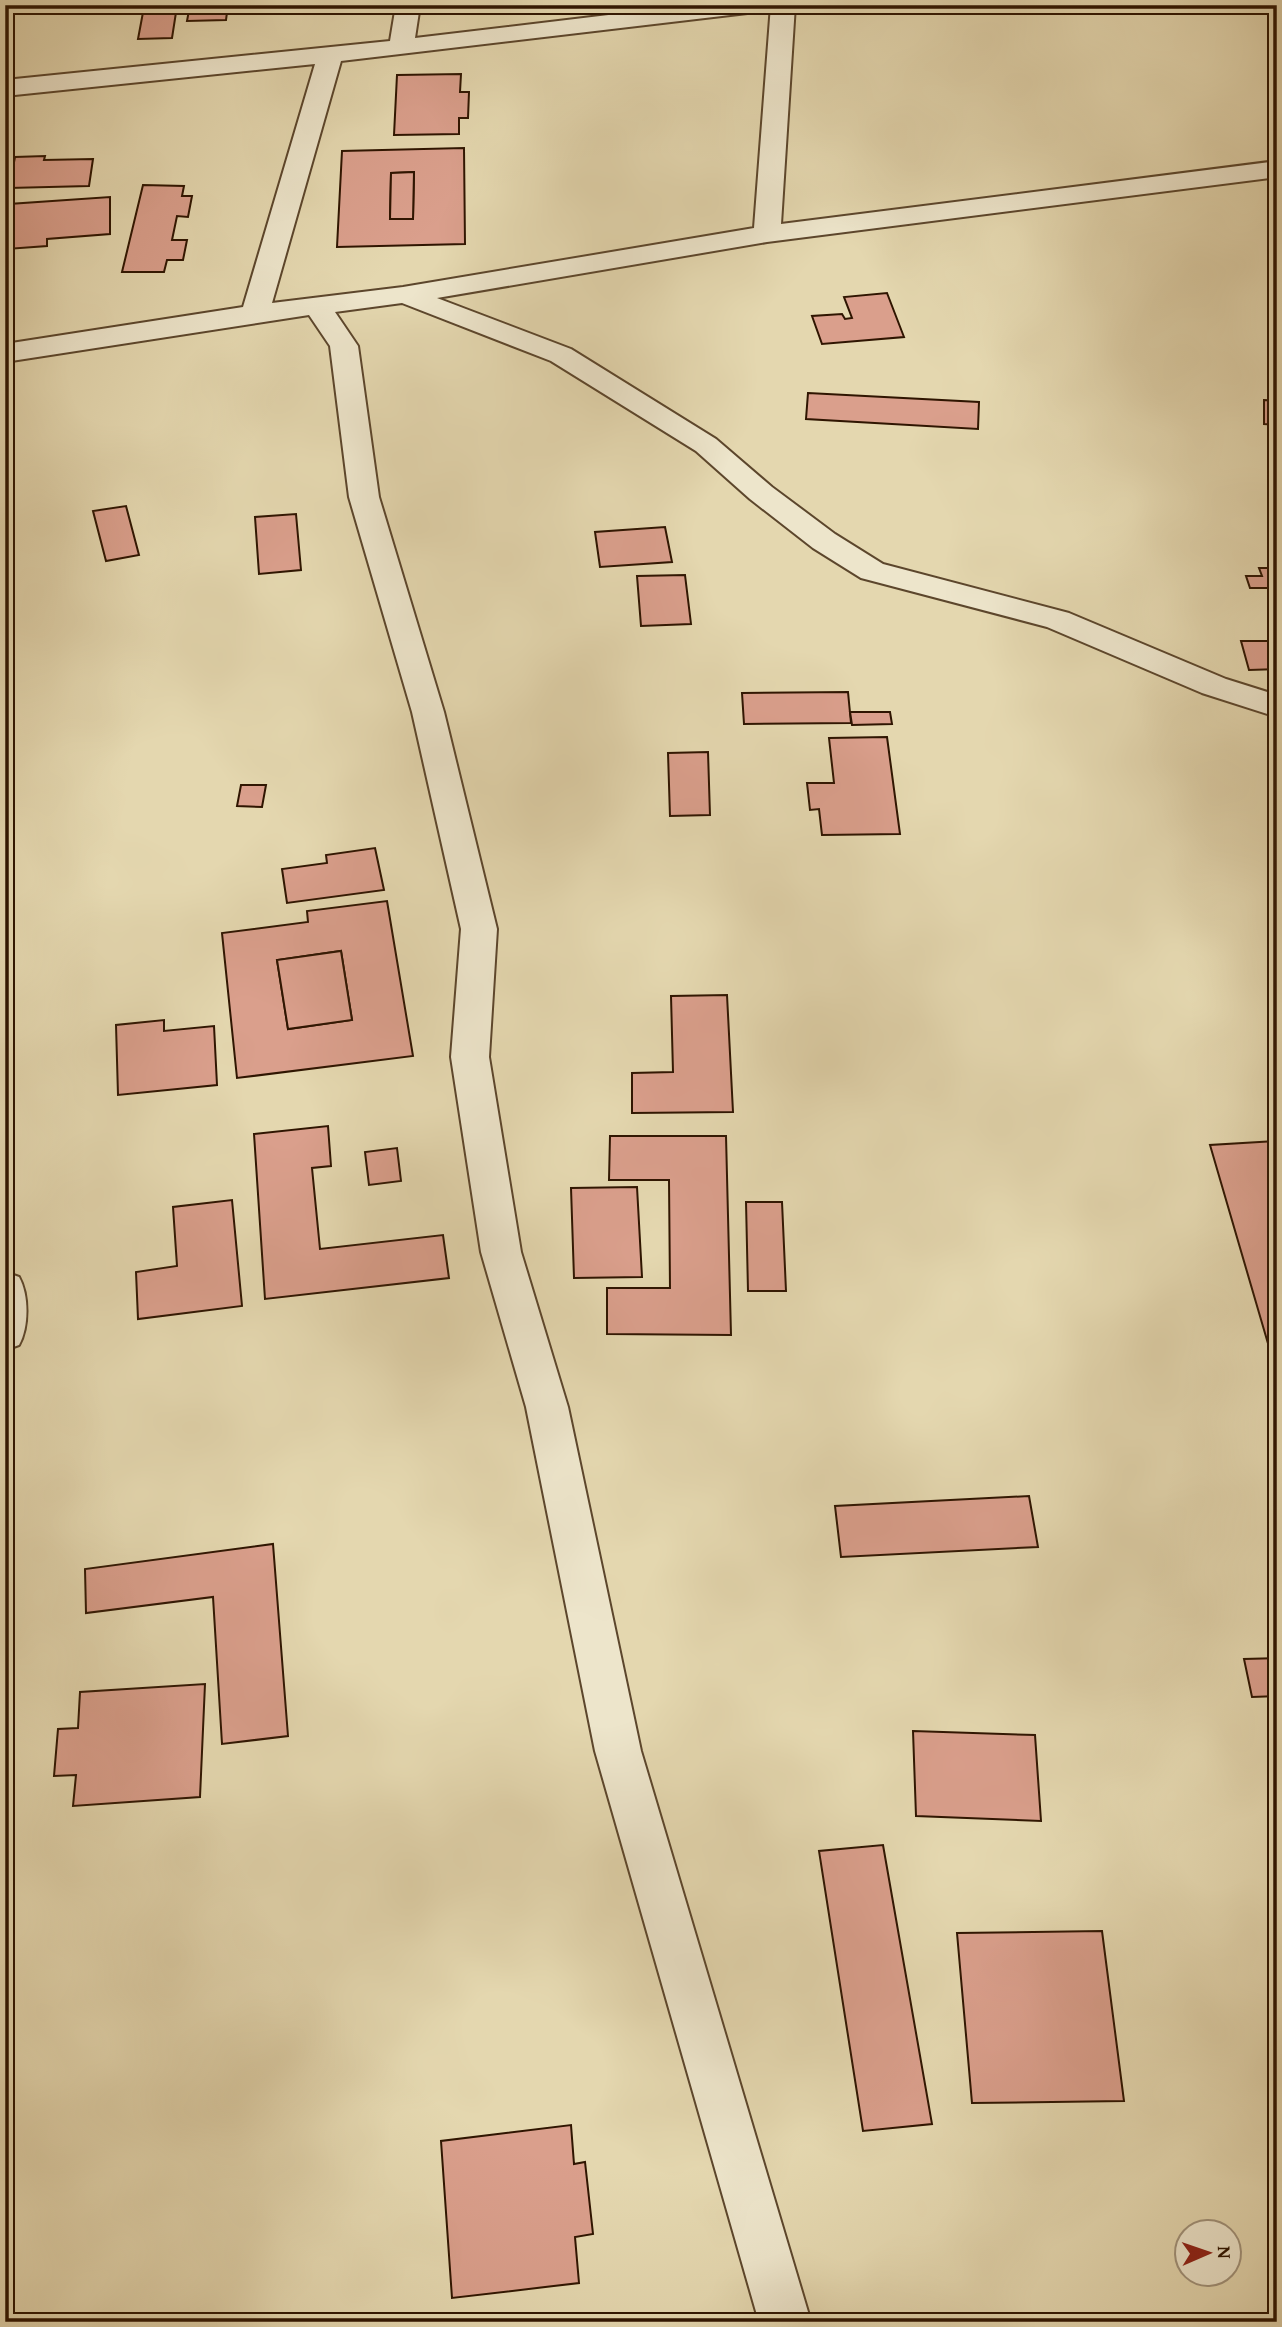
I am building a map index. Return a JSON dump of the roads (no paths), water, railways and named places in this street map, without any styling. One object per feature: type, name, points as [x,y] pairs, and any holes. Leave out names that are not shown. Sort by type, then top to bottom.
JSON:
[{"type":"street","points":[[401,46],[408,5]]},
{"type":"street","points":[[5,88],[330,55],[756,5]]},
{"type":"street","points":[[767,234],[782,5]]},
{"type":"street","points":[[255,313],[330,55]]},
{"type":"street","points":[[5,353],[255,313],[403,295],[767,234],[1277,169]]},
{"type":"street","points":[[403,295],[561,355],[706,445],[761,493],[824,541],[872,571],[1058,620],[1214,686],[1277,706]]},
{"type":"street","points":[[317,306],[344,346],[364,497],[379,538],[428,712],[479,929],[470,1057],[501,1252],[547,1407],[618,1751],[785,2322]]},
{"type":"street","points":[[5,1288],[5,1334]]}]
